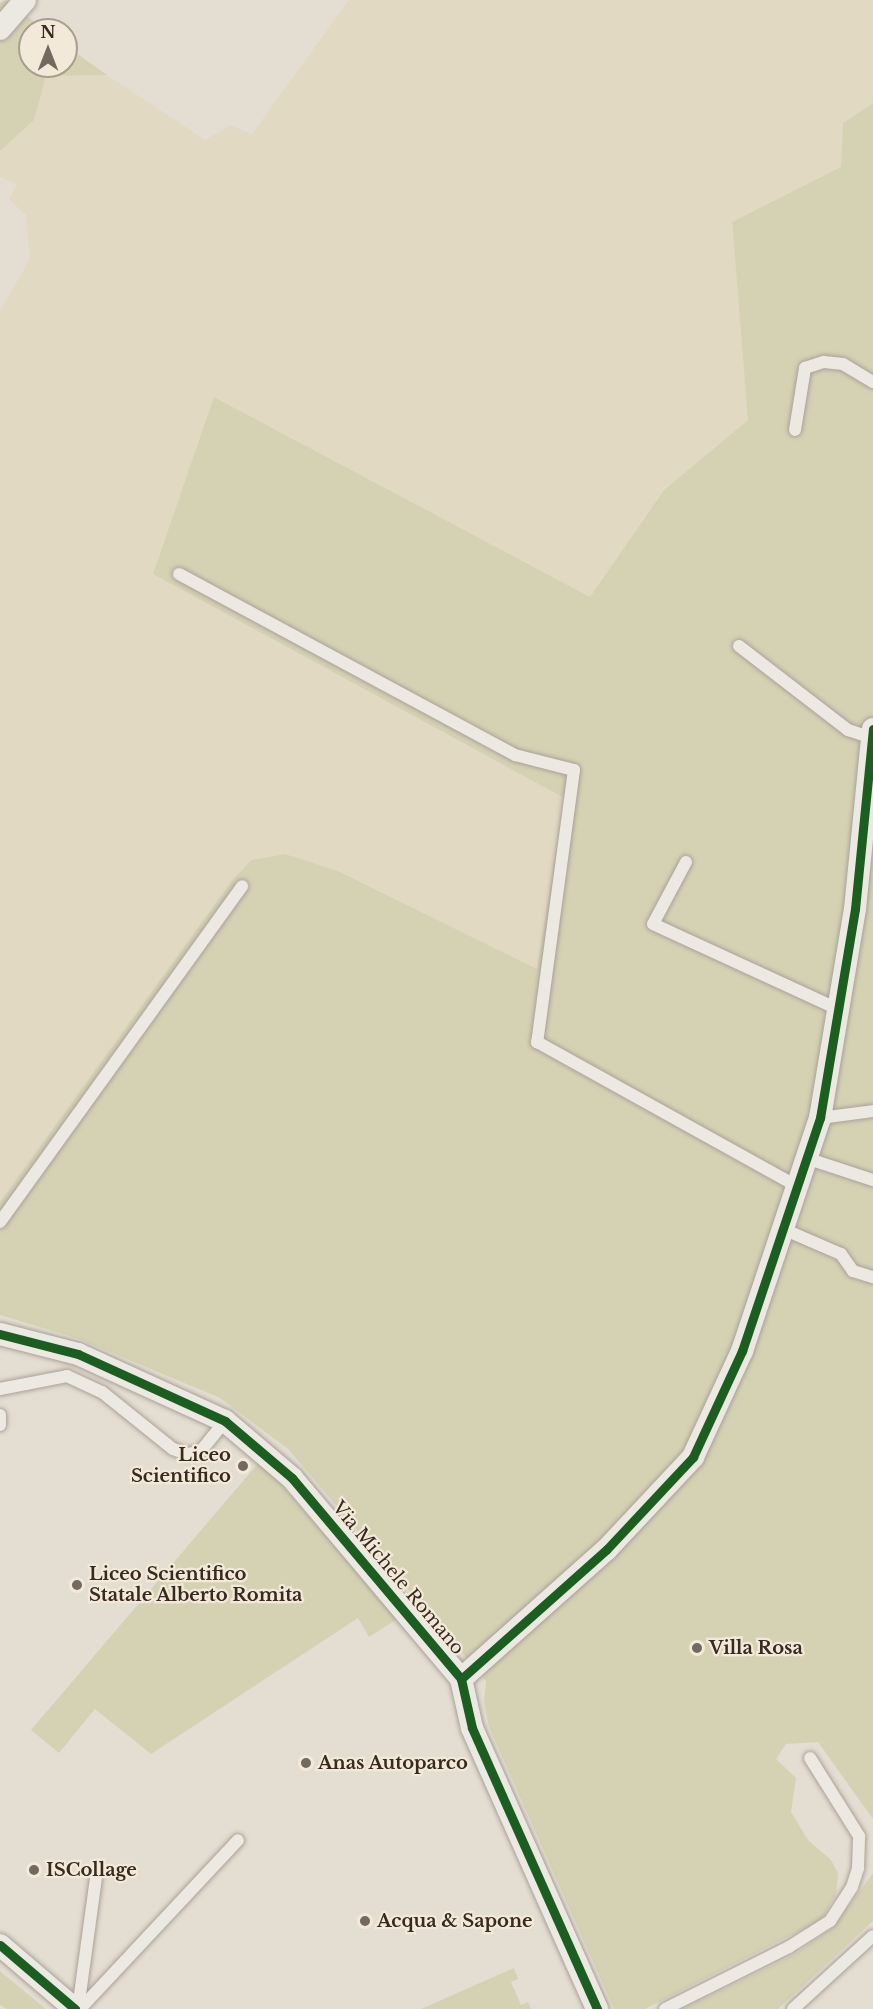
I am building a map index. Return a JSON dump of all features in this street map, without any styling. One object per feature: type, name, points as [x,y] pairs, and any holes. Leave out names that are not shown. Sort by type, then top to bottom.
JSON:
[{"type":"street","points":[[0,29],[25,0]]},
{"type":"street","points":[[461,1679],[607,1549],[693,1457],[742,1351],[820,1118],[855,909],[873,734]]},
{"type":"street","name":"Via Michele Romano","points":[[0,1334],[78,1354],[225,1421],[292,1478],[461,1679],[472,1728],[597,2009]]},
{"type":"street","points":[[0,1945],[78,2009]]},
{"type":"lane","points":[[795,430],[806,368],[824,362],[843,364],[873,382]]},
{"type":"lane","points":[[179,574],[515,755],[574,770],[537,1042],[797,1186]]},
{"type":"lane","points":[[739,646],[848,730],[873,734]]},
{"type":"lane","points":[[686,862],[653,924],[838,1009]]},
{"type":"lane","points":[[0,1222],[242,886]]},
{"type":"lane","points":[[820,1118],[873,1111]]},
{"type":"lane","points":[[806,1158],[873,1180]]},
{"type":"lane","points":[[783,1229],[841,1254],[853,1271],[873,1277]]},
{"type":"lane","points":[[0,1389],[67,1376],[102,1392],[173,1449],[187,1454],[200,1452],[225,1421]]},
{"type":"lane","points":[[0,1415],[0,1425]]},
{"type":"lane","points":[[665,2009],[789,1947],[830,1921],[852,1887],[858,1868],[859,1836],[810,1758]]},
{"type":"lane","points":[[78,2009],[238,1840]]},
{"type":"lane","points":[[78,2009],[96,1877]]},
{"type":"lane","points":[[793,2009],[873,1936]]},
{"type":"shaded area","points":[[6,0],[29,18],[18,18],[18,78],[45,78],[34,120],[0,151],[0,3]]},
{"type":"shaded area","points":[[349,0],[873,0],[873,103],[843,123],[841,167],[732,222],[748,420],[664,490],[590,598],[215,397],[153,574],[564,798],[537,969],[338,871],[285,854],[251,860],[231,882],[0,1202],[0,311],[30,259],[26,215],[9,199],[17,184],[0,177],[0,151],[34,120],[45,78],[78,78],[78,75],[107,75],[205,140],[231,125],[252,134]]},
{"type":"shaded area","points":[[78,54],[107,75],[78,75]]},
{"type":"shaded area","points":[[873,103],[873,1819],[818,1742],[786,1744],[776,1759],[796,1778],[791,1812],[808,1840],[831,1860],[838,1873],[836,1894],[821,1920],[645,2009],[614,2009],[489,1727],[484,1701],[486,1681],[288,1449],[220,1398],[79,1339],[0,1315],[0,1202],[231,882],[251,860],[285,854],[338,871],[537,969],[564,798],[153,574],[214,397],[590,597],[664,490],[748,420],[732,222],[841,167],[843,123]]},
{"type":"shaded area","points":[[260,1461],[399,1618],[369,1637],[358,1618],[151,1754],[95,1709],[59,1753],[31,1730]]},
{"type":"shaded area","points":[[873,1873],[873,1921],[778,2009],[683,2009],[793,1955],[833,1928]]},
{"type":"shaded area","points":[[514,1968],[518,1979],[511,1982],[521,2005],[528,2002],[531,2009],[421,2009]]},
{"type":"shaded area","points":[[0,1971],[46,2009],[7,2009],[0,2005]]},
{"type":"cycle path","points":[[461,1679],[607,1549],[693,1457],[742,1351],[820,1118],[855,909],[873,729]]},
{"type":"cycle path","points":[[0,1334],[78,1354],[225,1421],[292,1478],[461,1679],[472,1728],[597,2009]]},
{"type":"cycle path","points":[[0,1945],[75,2009]]},
{"type":"place","name":"Liceo Scientifico","points":[[243,1466]]},
{"type":"place","name":"Liceo Scientifico Statale Alberto Romita","points":[[77,1585]]},
{"type":"place","name":"Villa Rosa","points":[[697,1648]]},
{"type":"place","name":"Anas Autoparco","points":[[306,1763]]},
{"type":"place","name":"ISCollage","points":[[34,1870]]},
{"type":"place","name":"Acqua & Sapone","points":[[365,1921]]}]
